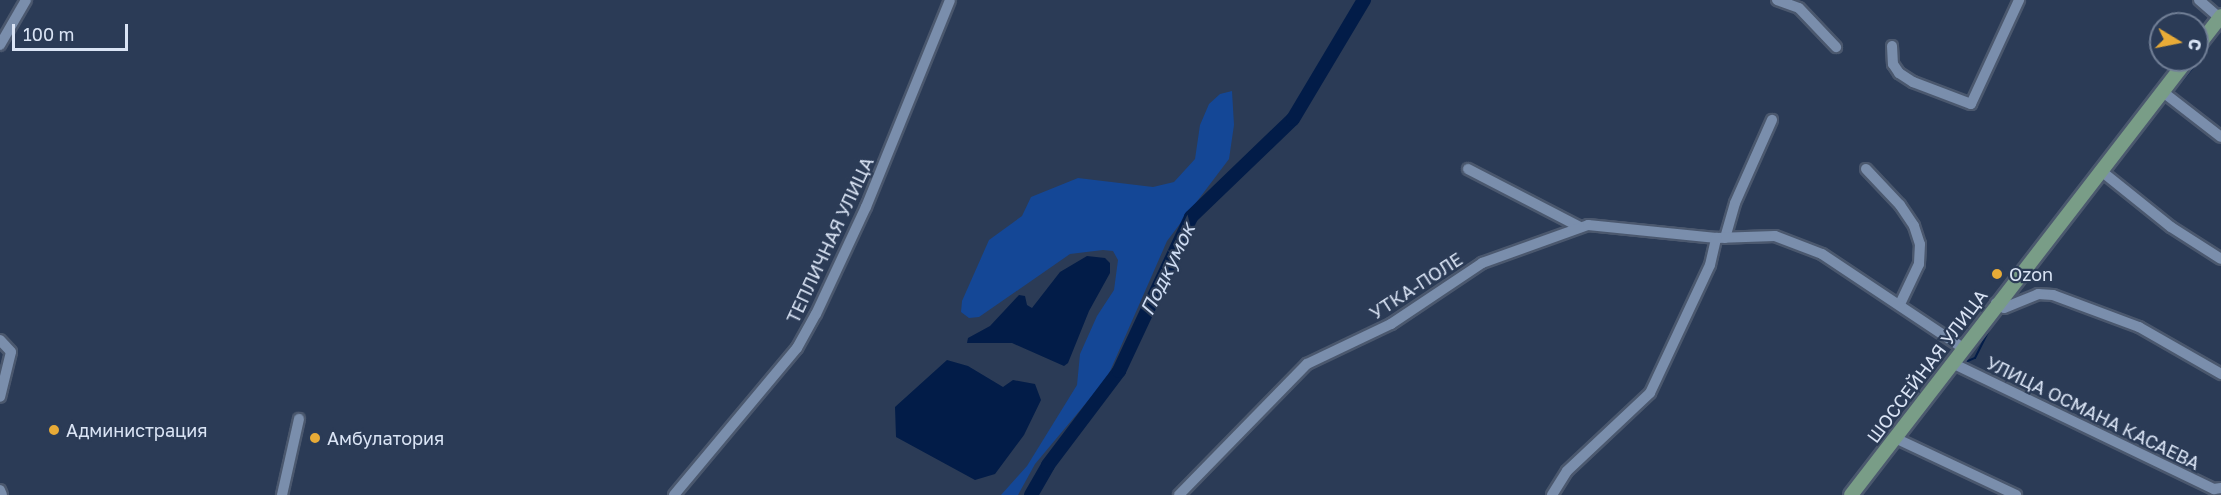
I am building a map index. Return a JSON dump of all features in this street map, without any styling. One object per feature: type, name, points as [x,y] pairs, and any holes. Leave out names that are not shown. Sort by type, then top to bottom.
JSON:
[{"type":"main road","points":[[2209,33],[2221,18]]},
{"type":"main road","name":"ШОССЕЙНАЯ УЛИЦА","points":[[1851,495],[1996,303],[2178,72]]},
{"type":"street","points":[[0,45],[26,0]]},
{"type":"street","name":"ТЕПЛИЧНАЯ УЛИЦА","points":[[674,495],[797,348],[816,314],[866,207],[950,0]]},
{"type":"street","points":[[1777,0],[1799,8],[1836,47]]},
{"type":"street","points":[[1892,46],[1893,64],[1899,73],[1913,82],[1971,104],[2019,0]]},
{"type":"street","points":[[2199,0],[2221,18]]},
{"type":"street","points":[[2163,92],[2221,138]]},
{"type":"street","points":[[1552,495],[1567,471],[1650,393],[1710,265],[1772,120]]},
{"type":"street","points":[[1467,169],[1580,227]]},
{"type":"street","points":[[1866,169],[1905,212],[1920,244],[1919,264],[1900,304]]},
{"type":"street","points":[[2100,170],[2171,227],[2221,259]]},
{"type":"street","name":"УТКА-ПОЛЕ","points":[[1179,495],[1307,364],[1391,324],[1482,263],[1580,227],[1720,238],[1775,236],[1822,254],[1900,304],[1962,348]]},
{"type":"street","points":[[1996,303],[2004,308],[2038,294],[2053,295],[2139,327],[2221,374]]},
{"type":"street","points":[[0,340],[11,352],[0,397]]},
{"type":"street","name":"УЛИЦА ОСМАНА КАСАЕВА","points":[[1952,363],[2214,489],[2221,488]]},
{"type":"street","points":[[282,495],[299,419]]},
{"type":"street","points":[[1895,438],[2013,494]]},
{"type":"street","points":[[0,490],[2,495]]},
{"type":"shaded area","points":[[1232,91],[1234,125],[1229,159],[1167,241],[1107,378],[1035,464],[1018,495],[1001,495],[1027,466],[1077,385],[1080,354],[1097,316],[1114,290],[1118,260],[1113,251],[1070,254],[979,317],[969,318],[961,312],[962,301],[989,240],[1022,216],[1031,197],[1078,178],[1153,187],[1174,182],[1195,159],[1200,125],[1209,104],[1220,94]]},
{"type":"shaded area","points":[[1087,256],[1105,258],[1110,263],[1110,273],[1089,311],[1068,363],[1064,366],[1012,343],[967,343],[968,338],[990,326],[1019,295],[1025,296],[1027,305],[1032,308],[1060,272]]},
{"type":"shaded area","points":[[947,360],[968,366],[1003,387],[1013,380],[1035,384],[1041,400],[1024,435],[995,474],[975,480],[896,437],[895,407]]},
{"type":"waterway","name":"Подкумок","points":[[1031,495],[1048,465],[1119,371],[1191,217],[1293,119],[1364,0]]},
{"type":"waterway","points":[[2171,94],[2189,72]]},
{"type":"waterway","points":[[2153,117],[2164,103]]},
{"type":"waterway","points":[[2111,171],[2135,140]]},
{"type":"waterway","points":[[2044,256],[2103,182]]},
{"type":"waterway","points":[[1963,363],[1975,358],[1993,322]]},
{"type":"waterway","points":[[1907,435],[1957,371]]},
{"type":"place","name":"Ozon","points":[[1997,274]]},
{"type":"place","name":"Администрация","points":[[54,430]]},
{"type":"place","name":"Амбулатория","points":[[315,438]]}]
